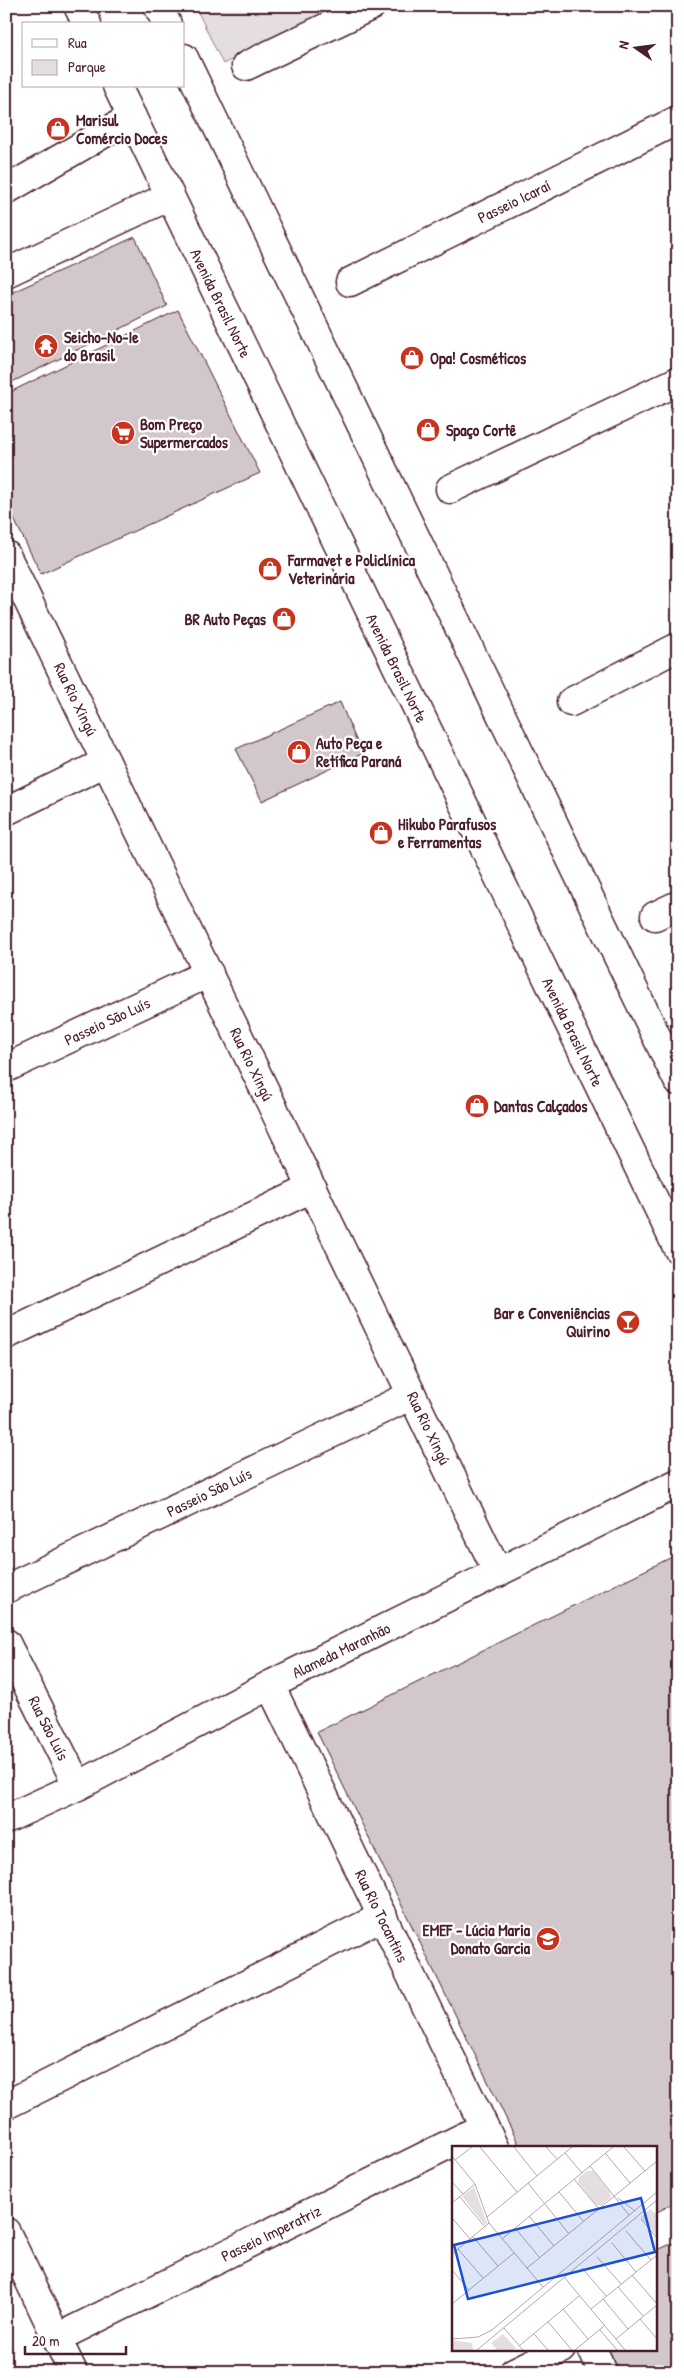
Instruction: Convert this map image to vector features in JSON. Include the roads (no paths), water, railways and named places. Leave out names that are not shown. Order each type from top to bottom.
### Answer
[{"type":"street","points":[[78,6],[86,22]]},
{"type":"street","points":[[158,6],[166,22]]},
{"type":"street","points":[[246,66],[372,6]]},
{"type":"street","points":[[185,60],[678,1081]]},
{"type":"street","name":"Avenida Brasil Norte","points":[[118,88],[678,1249]]},
{"type":"street","points":[[6,190],[132,117]]},
{"type":"street","name":"Passeio Icaraí","points":[[350,282],[678,120]]},
{"type":"street","points":[[6,273],[170,196]]},
{"type":"street","points":[[450,489],[678,380]]},
{"type":"street","name":"Rua Rio Xingú","points":[[6,555],[498,1573]]},
{"type":"street","points":[[571,702],[678,647]]},
{"type":"street","points":[[6,811],[106,762]]},
{"type":"street","name":"Passeio São Luís","points":[[6,1068],[209,974]]},
{"type":"street","points":[[6,1335],[312,1188]]},
{"type":"street","name":"Passeio São Luís","points":[[6,1589],[412,1395]]},
{"type":"street","name":"Alameda Maranhão","points":[[6,1819],[78,1786],[270,1685],[678,1483]]},
{"type":"street","name":"Rua São Luís","points":[[6,1643],[78,1786]]},
{"type":"street","name":"Rua Rio Tocantins","points":[[270,1685],[489,2137]]},
{"type":"street","points":[[6,2105],[383,1916]]},
{"type":"street","name":"Passeio Imperatriz","points":[[470,2146],[489,2137]]},
{"type":"street","name":"Passeio Imperatriz","points":[[57,2338],[452,2154]]},
{"type":"street","points":[[6,2232],[73,2372]]},
{"type":"street","points":[[514,2372],[559,2350]]},
{"type":"street","points":[[592,2350],[602,2372]]},
{"type":"place","name":"Marisul Comércio Doces","points":[[58,129]]},
{"type":"place","name":"Seicho-No-Ie do Brasil","points":[[46,346]]},
{"type":"place","name":"Opa! Cosméticos","points":[[412,358]]},
{"type":"place","name":"Spaço Cortê","points":[[428,430]]},
{"type":"place","name":"Bom Preço Supermercados","points":[[123,433]]},
{"type":"place","name":"Farmavet e Policlínica Veterinária","points":[[270,569]]},
{"type":"place","name":"BR Auto Peças","points":[[284,619]]},
{"type":"place","name":"Auto Peça e Retífica Paraná","points":[[299,752]]},
{"type":"place","name":"Hikubo Parafusos e Ferramentas","points":[[381,833]]},
{"type":"place","name":"Dantas Calçados","points":[[477,1106]]},
{"type":"place","name":"Bar e Conveniências Quirino","points":[[628,1322]]},
{"type":"place","name":"EMEF - Lúcia Maria Donato Garcia","points":[[548,1939]]}]
